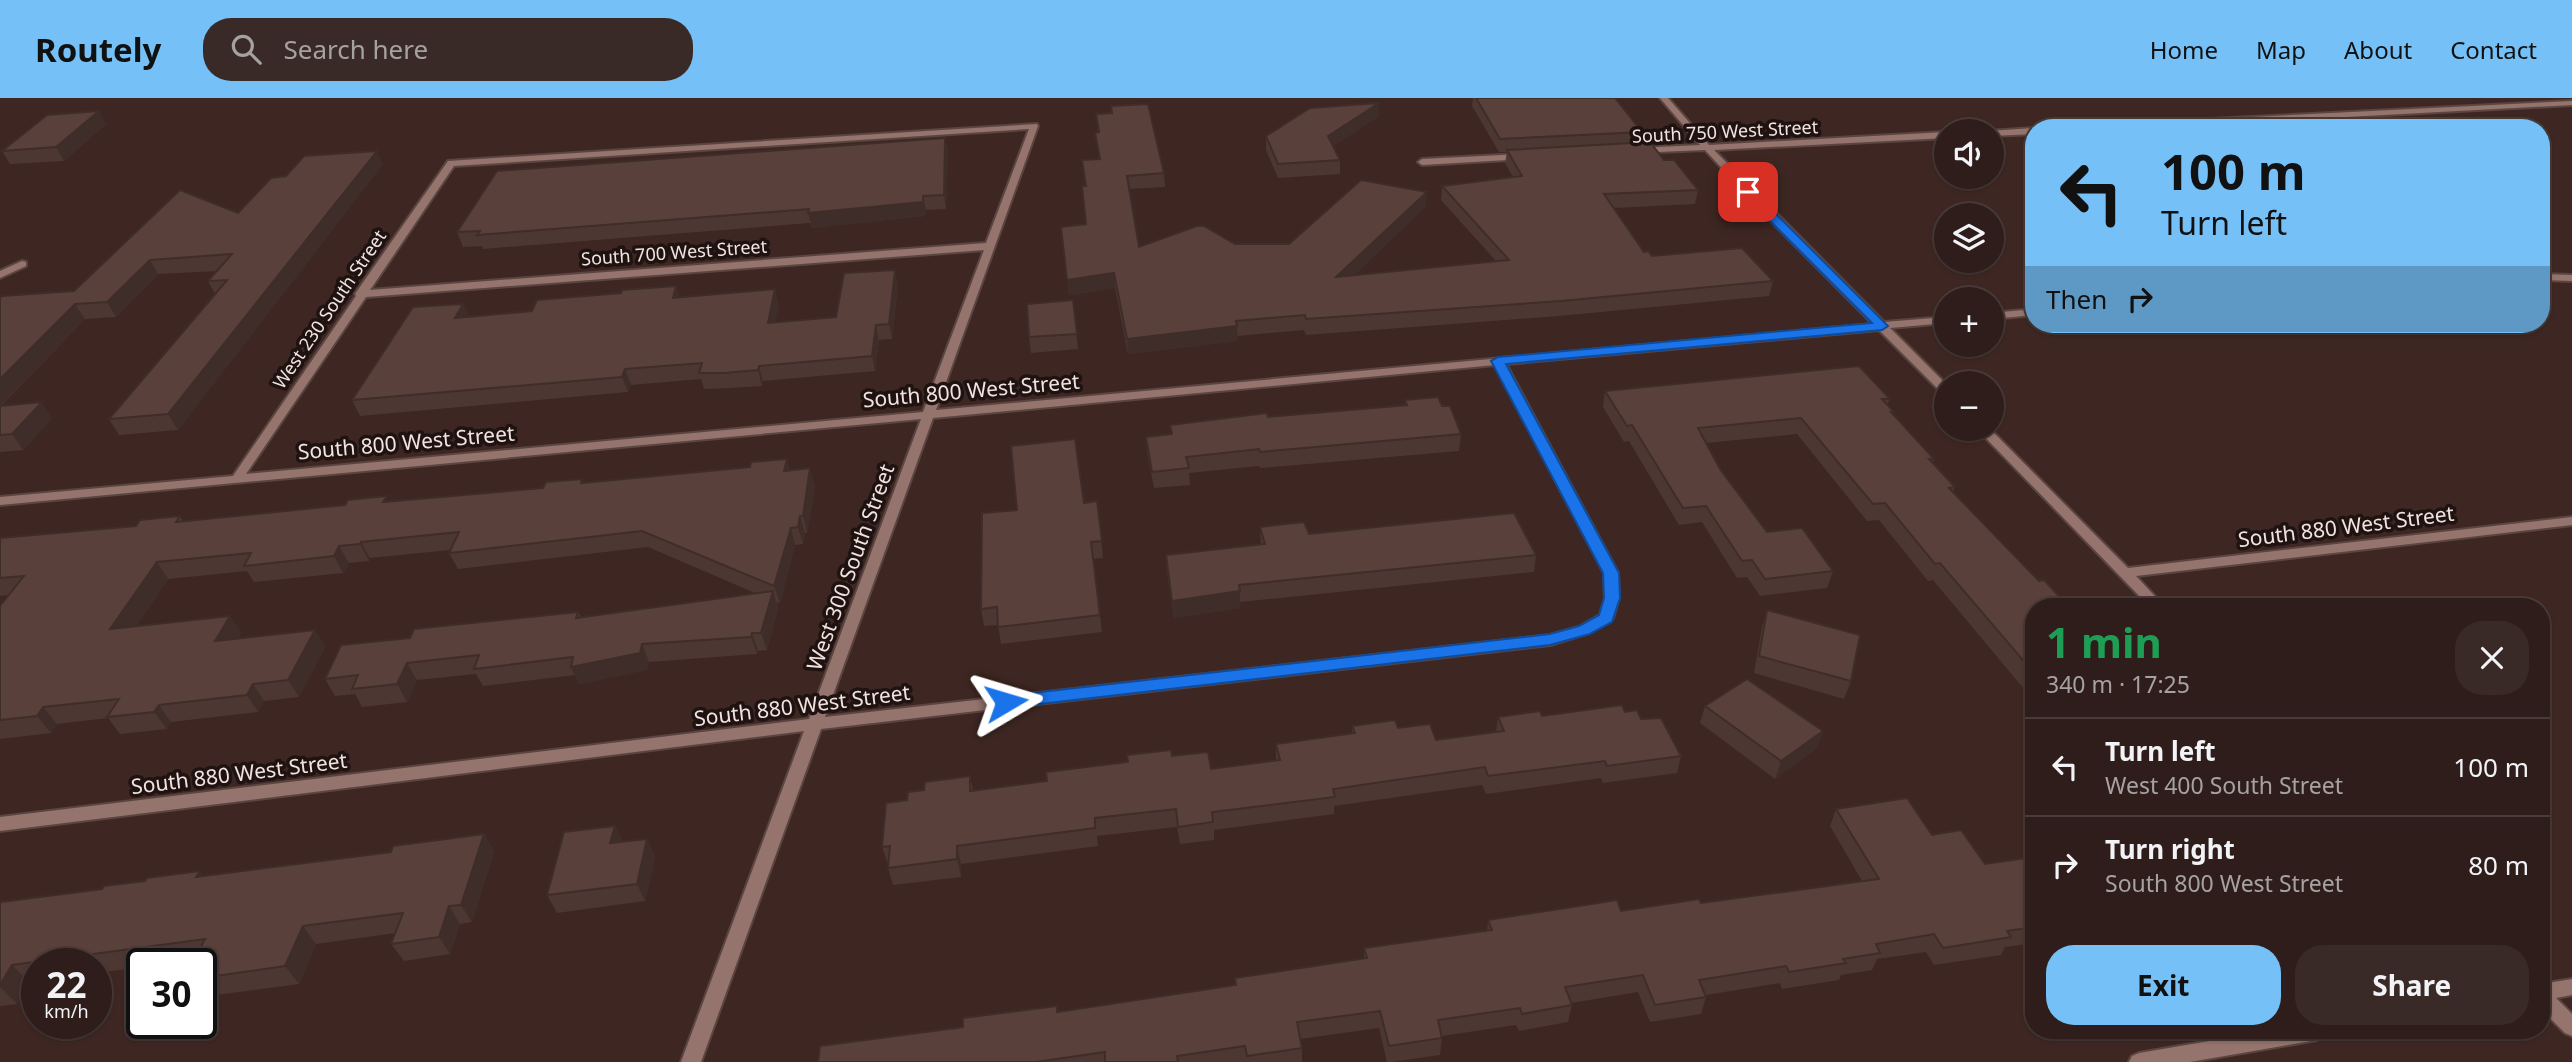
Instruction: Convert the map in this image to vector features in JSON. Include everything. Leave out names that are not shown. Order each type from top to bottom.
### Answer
[{"type":"street","points":[[1664,98],[1778,224],[1934,379]]},
{"type":"street","points":[[2264,119],[2572,103]]},
{"type":"street","name":"West 230 South Street","points":[[238,477],[451,163],[1034,126]]},
{"type":"street","name":"West 300 South Street","points":[[691,1062],[1034,126]]},
{"type":"street","points":[[2004,132],[2025,131]]},
{"type":"street","name":"South 750 West Street","points":[[1628,151],[1934,136]]},
{"type":"street","points":[[1422,162],[1532,156]]},
{"type":"street","name":"South 700 West Street","points":[[360,294],[991,246]]},
{"type":"street","points":[[0,275],[22,264]]},
{"type":"street","points":[[2550,277],[2572,278]]},
{"type":"street","points":[[2004,315],[2025,314]]},
{"type":"street","name":"South 800 West Street","points":[[0,501],[1934,321]]},
{"type":"street","name":"South 880 West Street","points":[[0,824],[816,724],[1550,640],[1584,631],[1606,618],[1612,598],[1611,573],[1498,361]]},
{"type":"street","points":[[1995,441],[2149,598]]},
{"type":"street","name":"South 880 West Street","points":[[2124,573],[2572,521]]},
{"type":"street","points":[[2550,992],[2572,987]]},
{"type":"street","points":[[2550,1004],[2572,1027]]},
{"type":"street","points":[[2139,1062],[2271,1039]]},
{"type":"building","points":[[1476,98],[1615,98],[1642,132],[1500,139]]},
{"type":"building","points":[[1379,103],[1328,136],[1340,160],[1278,164],[1266,136],[1310,108]]},
{"type":"building","points":[[1148,104],[1164,173],[1127,176],[1139,247],[1197,226],[1204,226],[1235,244],[1289,244],[1361,180],[1427,192],[1336,277],[1509,260],[1442,186],[1522,176],[1507,150],[1650,142],[1664,160],[1674,160],[1698,190],[1604,194],[1644,252],[1648,251],[1652,256],[1742,248],[1773,281],[1561,301],[1306,319],[1305,315],[1236,321],[1237,326],[1127,339],[1114,273],[1067,280],[1061,227],[1086,224],[1082,186],[1086,186],[1082,160],[1100,159],[1095,133],[1099,132],[1096,114],[1112,113],[1111,106]]},
{"type":"building","points":[[99,111],[56,147],[2,151],[47,115]]},
{"type":"building","points":[[945,138],[944,195],[923,196],[923,202],[808,213],[809,209],[477,235],[480,231],[457,232],[497,171]]},
{"type":"building","points":[[377,151],[168,414],[109,419],[227,280],[208,281],[232,254],[150,260],[107,302],[75,304],[0,379],[2,296],[74,291],[180,190],[238,213],[271,178],[286,176],[304,156]]},
{"type":"building","points":[[895,270],[889,324],[876,325],[872,356],[759,366],[758,370],[724,373],[699,373],[702,363],[625,369],[622,377],[352,400],[413,307],[463,304],[455,318],[532,311],[537,300],[621,293],[622,290],[676,286],[673,298],[775,289],[768,323],[836,317],[844,273]]},
{"type":"building","points":[[1073,300],[1077,334],[1029,337],[1027,304]]},
{"type":"building","points":[[1859,366],[1890,399],[1882,399],[1934,459],[1929,459],[1955,487],[1949,488],[2039,581],[2044,580],[2061,598],[2025,598],[2025,662],[1940,563],[1935,564],[1885,503],[1873,504],[1801,418],[1698,428],[1720,469],[1767,532],[1802,528],[1833,571],[1765,579],[1752,560],[1742,561],[1706,506],[1683,508],[1632,425],[1627,426],[1605,391]]},
{"type":"building","points":[[1438,397],[1442,406],[1450,406],[1461,434],[1186,457],[1189,468],[1152,472],[1146,437],[1172,434],[1170,425],[1267,413],[1268,417],[1407,405],[1405,400]]},
{"type":"building","points":[[42,402],[12,434],[0,435],[0,406]]},
{"type":"building","points":[[1075,439],[1084,503],[1097,501],[1102,541],[1091,542],[1100,615],[998,627],[997,607],[981,609],[982,513],[1017,510],[1011,446]]},
{"type":"building","points":[[787,459],[784,471],[810,468],[803,516],[800,516],[798,527],[791,528],[774,586],[642,531],[449,553],[459,532],[361,542],[339,546],[334,556],[244,566],[251,553],[157,562],[110,629],[230,616],[215,641],[315,630],[288,680],[253,684],[247,695],[159,705],[154,712],[107,717],[119,699],[43,707],[37,716],[0,720],[0,606],[24,576],[0,578],[0,538],[136,526],[140,520],[180,516],[176,522],[345,505],[348,500],[387,496],[383,502],[543,488],[546,482],[582,479],[581,483],[750,467],[751,462]]},
{"type":"building","points":[[1514,513],[1536,555],[1239,585],[1240,591],[1172,601],[1166,555],[1265,544],[1260,527],[1304,522],[1309,534]]},
{"type":"building","points":[[773,591],[761,633],[752,633],[751,637],[642,644],[640,653],[571,667],[573,657],[474,669],[479,655],[407,663],[397,684],[352,689],[358,675],[325,679],[341,645],[410,638],[414,629],[578,612],[576,618]]},
{"type":"building","points":[[1767,610],[1860,635],[1851,681],[1759,656]]},
{"type":"building","points":[[1747,679],[1823,731],[1781,761],[1705,706]]},
{"type":"building","points":[[1622,705],[1625,712],[1637,710],[1641,719],[1661,718],[1681,756],[1607,766],[1605,761],[1488,776],[1485,767],[1333,789],[1335,797],[1212,812],[1213,822],[1178,827],[1176,809],[1095,818],[1095,828],[957,846],[957,859],[888,868],[890,846],[882,847],[886,803],[907,800],[908,792],[924,790],[925,782],[970,776],[970,791],[1047,781],[1046,772],[1128,762],[1127,755],[1171,750],[1172,756],[1208,752],[1211,769],[1280,760],[1276,744],[1355,733],[1352,726],[1395,720],[1398,728],[1430,724],[1436,740],[1504,731],[1498,717],[1540,711],[1542,716]]},
{"type":"building","points":[[1907,798],[1932,835],[1961,830],[1985,864],[2025,858],[2025,928],[2007,931],[2011,937],[1943,948],[1934,934],[1876,944],[1880,953],[1843,959],[1846,963],[1789,972],[1786,966],[1699,980],[1706,997],[1655,1005],[1643,975],[1565,987],[1572,1005],[1522,1014],[1520,1008],[1438,1020],[1442,1038],[1389,1046],[1380,1011],[1297,1022],[1302,1048],[1247,1056],[1245,1046],[1177,1056],[1178,1062],[1105,1062],[1105,1052],[1036,1062],[818,1062],[820,1046],[963,1027],[963,1018],[1057,1006],[1057,1012],[1236,985],[1235,978],[1367,958],[1364,948],[1492,930],[1488,920],[1617,900],[1621,911],[1699,899],[1701,903],[1879,879],[1836,809]]},
{"type":"building","points":[[615,826],[610,843],[647,839],[637,884],[547,895],[564,832]]},
{"type":"building","points":[[484,834],[461,905],[449,906],[439,937],[391,944],[403,913],[303,926],[285,966],[217,976],[217,948],[200,948],[205,939],[112,952],[112,948],[21,948],[21,964],[12,965],[0,985],[1,902],[102,889],[104,886],[145,881],[147,878],[200,871],[196,877],[391,852],[393,846]]},
{"type":"route","points":[[1006,702],[1550,640],[1584,631],[1606,618],[1612,598],[1611,573],[1498,361],[1882,326],[1748,192]]}]
